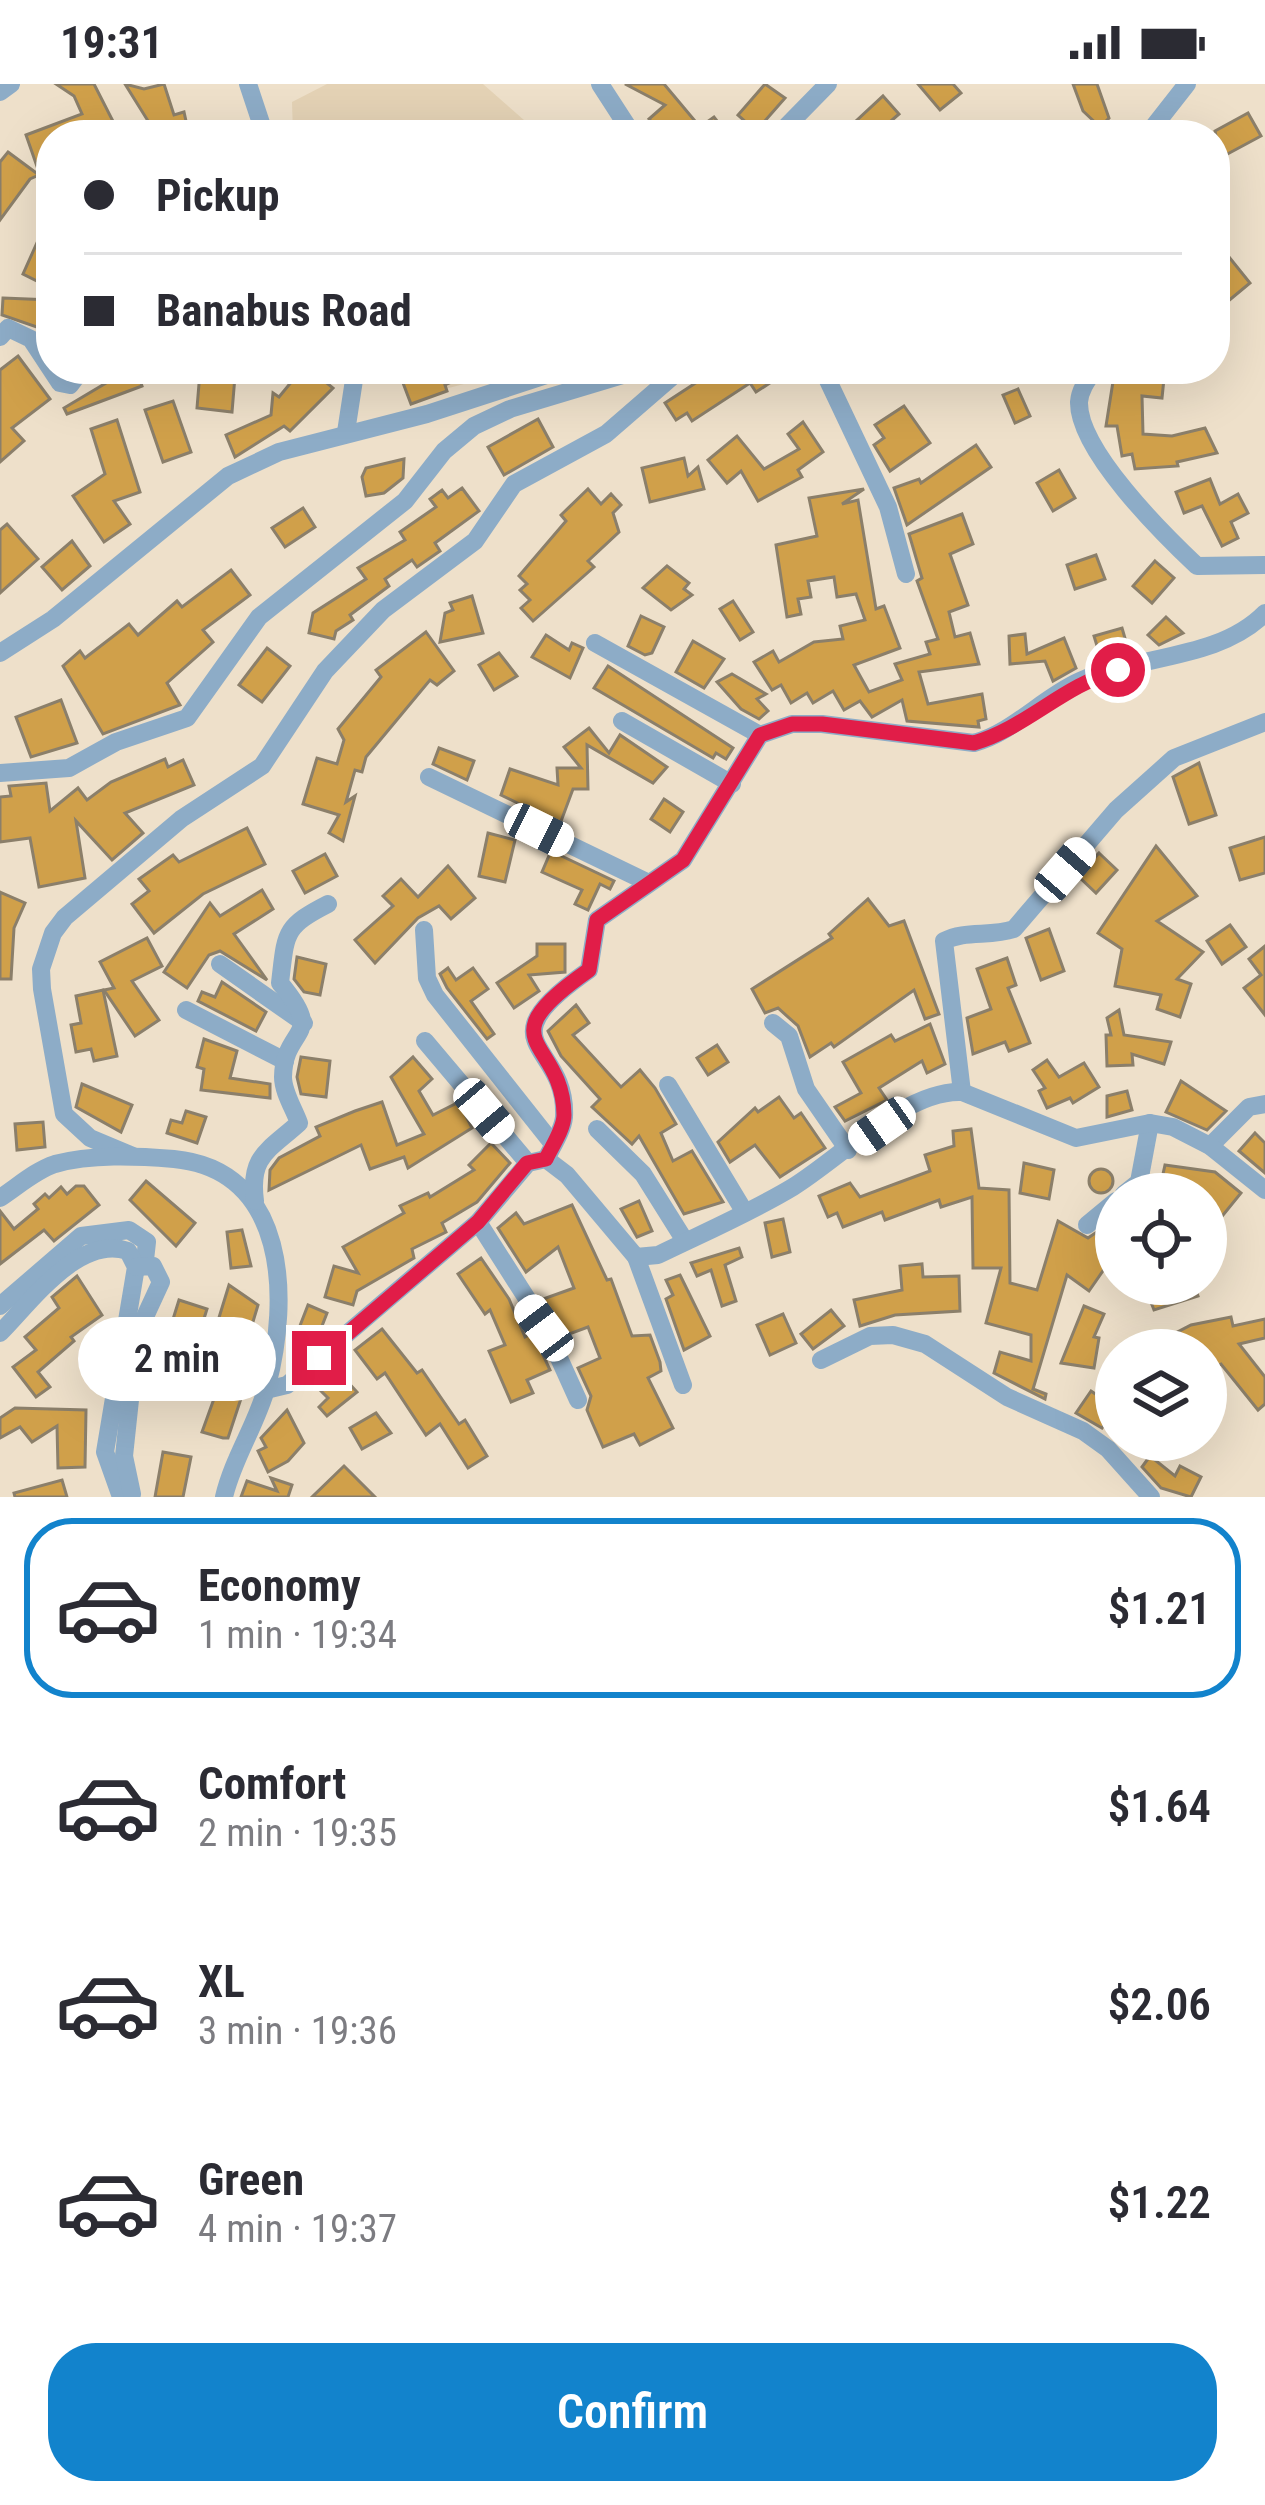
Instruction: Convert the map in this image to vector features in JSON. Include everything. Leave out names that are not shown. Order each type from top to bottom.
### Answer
[{"type":"street","points":[[0,92],[11,84]]},
{"type":"street","points":[[248,84],[260,120]]},
{"type":"street","points":[[600,84],[623,120]]},
{"type":"street","points":[[793,120],[828,84]]},
{"type":"street","points":[[1159,120],[1187,84]]},
{"type":"street","points":[[0,337],[8,328],[36,345]]},
{"type":"street","points":[[346,432],[353,384]]},
{"type":"street","points":[[0,652],[53,619],[227,476],[279,452],[427,414],[519,384]]},
{"type":"street","points":[[0,773],[69,768],[116,742],[187,718],[259,617],[405,501],[444,451],[474,426],[594,384]]},
{"type":"street","points":[[133,1156],[90,1138],[64,1114],[42,988],[41,969],[52,933],[181,819],[262,766],[325,671],[383,610],[476,541],[514,484],[606,434],[664,384]]},
{"type":"street","points":[[829,384],[888,507],[906,574]]},
{"type":"street","points":[[1088,384],[1079,404],[1085,431],[1156,526],[1197,566],[1261,564],[1265,582]]},
{"type":"street","points":[[266,1390],[287,1385],[478,1222],[542,1155],[565,1120],[561,1094],[535,1043],[534,1022],[551,996],[589,970],[597,920],[683,860],[760,735],[792,724],[822,724],[974,743],[993,738],[1079,681],[1234,636],[1265,613]]},
{"type":"street","points":[[595,644],[760,735]]},
{"type":"street","points":[[622,721],[732,784]]},
{"type":"street","points":[[962,1092],[944,940],[955,934],[992,937],[1014,929],[1116,811],[1174,758],[1265,722]]},
{"type":"street","points":[[429,777],[649,883]]},
{"type":"street","points":[[255,1202],[256,1162],[299,1123],[283,1083],[285,1061],[304,1023],[303,1010],[280,982],[286,933],[295,921],[328,904]]},
{"type":"street","points":[[424,930],[427,978],[435,994],[542,1155]]},
{"type":"street","points":[[220,964],[304,1023]]},
{"type":"street","points":[[186,1010],[285,1061]]},
{"type":"street","points":[[772,1023],[789,1036],[806,1089],[848,1150]]},
{"type":"street","points":[[425,1041],[567,1175],[636,1257],[683,1385]]},
{"type":"street","points":[[668,1085],[744,1211]]},
{"type":"street","points":[[636,1257],[658,1255],[791,1189],[916,1102],[945,1091],[962,1092],[1076,1138],[1150,1123],[1210,1146],[1265,1190]]},
{"type":"street","points":[[1210,1146],[1249,1107],[1265,1104]]},
{"type":"street","points":[[1140,1173],[1150,1123]]},
{"type":"street","points":[[597,1129],[643,1174],[685,1241]]},
{"type":"street","points":[[0,1198],[53,1165],[133,1156],[197,1162],[229,1179],[255,1202],[273,1238],[281,1282],[278,1334],[266,1390],[224,1497]]},
{"type":"street","points":[[1088,1225],[1095,1219]]},
{"type":"street","points":[[478,1222],[544,1328],[578,1400]]},
{"type":"street","points":[[0,1306],[81,1236],[129,1230],[146,1242],[145,1260],[136,1268]]},
{"type":"street","points":[[0,1333],[71,1262],[115,1246],[128,1251],[136,1268],[105,1452],[121,1497]]},
{"type":"street","points":[[133,1497],[124,1456],[137,1334],[161,1282],[153,1267],[136,1268]]},
{"type":"street","points":[[820,1360],[870,1336],[892,1335],[925,1344],[1007,1397],[1083,1432],[1108,1449],[1151,1497]]},
{"type":"shaded area","points":[[327,84],[483,84],[524,120],[293,120],[292,102]]},
{"type":"shaded area","points":[[402,384],[464,384],[418,396]]},
{"type":"building","points":[[56,84],[94,84],[112,120],[66,120],[82,114],[74,96]]},
{"type":"building","points":[[125,84],[144,89],[164,84],[174,115],[184,112],[186,120],[147,120]]},
{"type":"building","points":[[625,84],[664,84],[694,120],[650,120],[665,105]]},
{"type":"building","points":[[765,84],[785,98],[766,120],[744,120],[738,115]]},
{"type":"building","points":[[918,84],[953,84],[961,93],[940,110]]},
{"type":"building","points":[[1073,84],[1097,84],[1109,118],[1093,120],[1083,111]]},
{"type":"building","points":[[883,96],[899,114],[892,120],[857,120]]},
{"type":"building","points":[[1248,113],[1261,136],[1230,153],[1230,123]]},
{"type":"building","points":[[36,131],[36,164],[26,135]]},
{"type":"building","points":[[8,152],[36,176],[0,220],[0,162]]},
{"type":"building","points":[[36,245],[36,280],[23,274]]},
{"type":"building","points":[[1230,258],[1250,283],[1230,300]]},
{"type":"building","points":[[3,298],[36,299],[36,327],[2,315]]},
{"type":"building","points":[[18,356],[50,399],[12,428],[24,441],[0,462],[0,370]]},
{"type":"building","points":[[104,384],[142,386],[67,414],[64,408]]},
{"type":"building","points":[[199,384],[234,384],[232,412],[197,408]]},
{"type":"building","points":[[290,384],[333,388],[290,431],[284,426],[235,457],[226,435],[271,415],[273,393],[279,397]]},
{"type":"building","points":[[403,384],[447,384],[447,391],[411,404]]},
{"type":"building","points":[[694,384],[748,384],[692,421],[687,413],[676,420],[665,403]]},
{"type":"building","points":[[1113,384],[1163,384],[1162,398],[1142,396],[1143,434],[1172,436],[1205,428],[1217,453],[1177,462],[1178,466],[1135,469],[1132,454],[1122,456],[1117,426],[1106,426]]},
{"type":"building","points":[[1018,389],[1030,416],[1015,423],[1003,395]]},
{"type":"building","points":[[173,401],[191,452],[163,462],[145,410]]},
{"type":"building","points":[[904,406],[930,443],[890,471],[874,445],[884,438],[875,425]]},
{"type":"building","points":[[538,419],[553,447],[504,475],[488,447]]},
{"type":"building","points":[[117,420],[140,492],[114,501],[130,524],[104,542],[73,496],[105,474],[91,429]]},
{"type":"building","points":[[803,422],[823,452],[798,470],[802,477],[758,501],[741,471],[727,483],[708,460],[737,436],[764,469],[799,449],[788,434]]},
{"type":"building","points":[[976,445],[991,467],[907,525],[894,488],[919,479],[921,483]]},
{"type":"building","points":[[684,458],[688,476],[698,467],[704,489],[650,502],[642,468]]},
{"type":"building","points":[[404,459],[403,478],[384,493],[366,496],[362,477],[366,468]]},
{"type":"building","points":[[1059,470],[1075,498],[1053,511],[1037,483]]},
{"type":"building","points":[[1210,479],[1220,504],[1238,494],[1248,513],[1231,522],[1238,538],[1222,546],[1202,506],[1184,513],[1176,492]]},
{"type":"building","points":[[462,488],[479,511],[435,543],[440,551],[417,567],[412,560],[385,579],[389,586],[350,615],[353,620],[336,631],[334,639],[309,633],[313,613],[366,579],[358,568],[405,540],[400,532],[436,507],[430,499],[442,490],[448,498]]},
{"type":"building","points":[[588,489],[601,504],[611,494],[621,505],[613,513],[619,532],[588,561],[594,567],[533,621],[521,608],[530,600],[520,590],[527,584],[519,576],[566,521],[561,515]]},
{"type":"building","points":[[864,489],[842,504],[858,500],[876,609],[884,606],[900,648],[854,665],[869,692],[902,680],[895,664],[930,654],[926,642],[938,639],[917,581],[922,578],[909,534],[962,514],[973,544],[950,554],[968,605],[949,612],[955,637],[970,633],[979,664],[919,672],[928,704],[982,694],[986,719],[978,721],[979,727],[907,721],[902,700],[872,717],[860,701],[844,710],[833,691],[813,703],[807,693],[791,703],[781,685],[772,690],[754,662],[773,651],[779,662],[814,642],[843,639],[840,626],[865,620],[856,594],[837,597],[834,577],[808,581],[811,597],[798,599],[801,614],[787,617],[776,545],[817,536],[809,498]]},
{"type":"building","points":[[303,508],[315,527],[285,547],[272,528]]},
{"type":"building","points":[[7,524],[38,559],[0,593],[0,530]]},
{"type":"building","points":[[72,541],[90,566],[62,590],[42,567]]},
{"type":"building","points":[[1096,555],[1105,579],[1075,589],[1067,565]]},
{"type":"building","points":[[1155,561],[1174,578],[1152,603],[1133,586]]},
{"type":"building","points":[[667,566],[689,583],[684,589],[692,595],[671,610],[643,588]]},
{"type":"building","points":[[231,570],[250,595],[203,630],[213,642],[167,683],[180,705],[103,734],[63,666],[80,651],[85,658],[129,624],[138,635],[177,601],[182,607]]},
{"type":"building","points":[[472,596],[483,633],[440,642],[445,613],[453,610],[450,603]]},
{"type":"building","points":[[733,601],[753,632],[740,640],[720,609]]},
{"type":"building","points":[[641,616],[664,627],[652,653],[645,655],[628,646]]},
{"type":"building","points":[[1166,617],[1183,633],[1159,645],[1148,635]]},
{"type":"building","points":[[1122,628],[1129,652],[1101,659],[1094,636]]},
{"type":"building","points":[[426,632],[454,671],[437,685],[430,680],[366,757],[362,772],[355,770],[346,802],[355,796],[343,841],[329,833],[339,815],[303,804],[317,758],[337,764],[344,740],[338,729],[381,677],[376,670]]},
{"type":"building","points":[[1025,634],[1027,654],[1064,638],[1076,668],[1053,681],[1045,661],[1010,664],[1009,636]]},
{"type":"building","points":[[546,635],[569,650],[572,643],[583,648],[570,678],[532,657]]},
{"type":"building","points":[[693,641],[724,659],[704,688],[676,672]]},
{"type":"building","points":[[267,648],[290,666],[262,702],[239,685]]},
{"type":"building","points":[[499,653],[517,676],[494,690],[479,665]]},
{"type":"building","points":[[608,666],[733,748],[726,759],[716,753],[713,758],[594,688]]},
{"type":"building","points":[[732,674],[766,694],[757,699],[768,711],[759,719],[741,709],[717,682]]},
{"type":"building","points":[[61,700],[77,743],[31,757],[16,717]]},
{"type":"building","points":[[589,728],[609,753],[620,735],[667,767],[653,783],[587,745],[588,789],[573,789],[560,824],[501,795],[510,769],[558,785],[557,768],[581,768],[564,747]]},
{"type":"building","points":[[439,748],[474,761],[467,780],[433,764]]},
{"type":"building","points":[[165,759],[168,767],[183,760],[194,785],[125,813],[143,833],[112,860],[76,821],[85,878],[39,887],[30,838],[0,842],[0,797],[11,796],[9,786],[46,783],[50,811],[78,788],[87,800],[111,782]]},
{"type":"building","points":[[1199,763],[1216,815],[1189,824],[1173,777]]},
{"type":"building","points":[[664,799],[683,812],[670,832],[651,819]]},
{"type":"building","points":[[247,828],[265,864],[203,894],[154,933],[132,904],[149,891],[139,879],[173,855],[179,862]]},
{"type":"building","points":[[488,833],[515,840],[505,882],[479,876]]},
{"type":"building","points":[[1265,837],[1265,873],[1240,880],[1230,848]]},
{"type":"building","points":[[1156,846],[1197,896],[1157,921],[1203,952],[1177,979],[1191,984],[1180,1017],[1157,1009],[1161,995],[1115,986],[1122,949],[1098,933]]},
{"type":"building","points":[[551,851],[614,881],[610,889],[600,884],[588,910],[575,904],[582,890],[542,872]]},
{"type":"building","points":[[1099,853],[1117,870],[1096,893],[1078,876]]},
{"type":"building","points":[[325,854],[337,876],[305,893],[293,871]]},
{"type":"building","points":[[448,866],[475,898],[451,919],[439,906],[418,918],[375,963],[355,940],[393,906],[383,896],[401,879],[418,897]]},
{"type":"building","points":[[262,890],[273,909],[234,934],[267,980],[220,951],[209,955],[187,988],[164,972],[210,903],[220,916]]},
{"type":"building","points":[[0,892],[25,903],[14,928],[11,979],[0,979]]},
{"type":"building","points":[[868,899],[889,926],[904,921],[939,1014],[925,1019],[914,990],[834,1047],[831,1043],[810,1057],[798,1026],[778,1008],[765,1013],[752,989],[832,938],[829,934]]},
{"type":"building","points":[[1230,925],[1246,947],[1222,964],[1207,941]]},
{"type":"building","points":[[1049,929],[1064,971],[1041,980],[1026,938]]},
{"type":"building","points":[[147,938],[162,966],[132,981],[159,1020],[135,1036],[104,990],[114,988],[100,962]]},
{"type":"building","points":[[537,944],[565,944],[565,972],[529,975],[539,991],[514,1008],[497,983],[537,956]]},
{"type":"building","points":[[1265,946],[1265,1015],[1244,988],[1261,975],[1249,959]]},
{"type":"building","points":[[297,957],[326,964],[320,995],[304,992],[294,979]]},
{"type":"building","points":[[1007,958],[1016,985],[1008,988],[1030,1043],[1009,1051],[1005,1042],[973,1054],[967,1018],[991,1009],[977,969]]},
{"type":"building","points":[[448,968],[456,980],[473,968],[488,989],[471,1001],[494,1034],[487,1039],[447,988],[440,974]]},
{"type":"building","points":[[222,982],[266,1012],[256,1031],[198,1001],[202,992],[215,997]]},
{"type":"building","points":[[103,990],[117,1056],[94,1061],[91,1049],[76,1052],[71,1025],[81,1023],[76,996]]},
{"type":"building","points":[[576,1005],[589,1023],[573,1035],[621,1087],[640,1070],[676,1124],[661,1133],[673,1161],[692,1151],[723,1202],[684,1214],[639,1136],[632,1144],[592,1107],[600,1099],[561,1056],[548,1031]]},
{"type":"building","points":[[1119,1010],[1124,1035],[1171,1042],[1164,1064],[1132,1054],[1133,1065],[1107,1066],[1106,1035],[1111,1035],[1107,1018]]},
{"type":"building","points":[[930,1024],[945,1064],[927,1073],[922,1061],[879,1088],[887,1100],[845,1121],[835,1107],[861,1093],[843,1062],[891,1035],[895,1041]]},
{"type":"building","points":[[204,1039],[237,1051],[230,1078],[270,1084],[270,1098],[201,1090],[204,1069],[197,1067]]},
{"type":"building","points":[[717,1045],[728,1062],[708,1075],[697,1058]]},
{"type":"building","points":[[301,1057],[330,1061],[326,1097],[301,1094],[297,1077]]},
{"type":"building","points":[[413,1057],[432,1079],[419,1091],[433,1115],[459,1102],[472,1128],[408,1168],[404,1157],[370,1169],[361,1145],[269,1190],[270,1170],[279,1158],[320,1136],[316,1127],[355,1111],[382,1102],[397,1145],[424,1134],[391,1077]]},
{"type":"building","points":[[1047,1060],[1059,1077],[1084,1063],[1099,1087],[1073,1103],[1070,1098],[1047,1108],[1039,1091],[1045,1088],[1033,1070]]},
{"type":"building","points":[[1181,1081],[1226,1111],[1207,1130],[1166,1112]]},
{"type":"building","points":[[82,1084],[132,1105],[121,1132],[76,1107]]},
{"type":"building","points":[[1127,1091],[1132,1110],[1107,1117],[1107,1096]]},
{"type":"building","points":[[779,1097],[794,1118],[801,1113],[825,1148],[780,1177],[755,1145],[730,1162],[718,1142],[755,1108],[758,1112]]},
{"type":"building","points":[[186,1111],[206,1117],[197,1143],[167,1133],[171,1120],[182,1123]]},
{"type":"building","points":[[43,1122],[45,1147],[17,1150],[15,1124]]},
{"type":"building","points":[[971,1129],[979,1188],[1009,1190],[1010,1283],[1037,1290],[1058,1221],[1088,1238],[1095,1233],[1095,1282],[1089,1291],[1067,1275],[1033,1389],[1046,1394],[1045,1399],[994,1373],[1000,1352],[1031,1361],[1031,1335],[986,1323],[1001,1268],[973,1268],[972,1197],[941,1207],[939,1200],[885,1220],[882,1212],[843,1227],[837,1213],[828,1217],[819,1196],[850,1183],[860,1197],[930,1171],[925,1155],[954,1146],[953,1131]]},
{"type":"building","points":[[1255,1133],[1265,1143],[1265,1173],[1239,1151]]},
{"type":"building","points":[[491,1143],[510,1163],[477,1202],[442,1223],[446,1232],[412,1249],[414,1258],[357,1291],[353,1305],[325,1297],[334,1266],[358,1273],[343,1247],[404,1213],[400,1206],[428,1193],[430,1197],[474,1170],[469,1165]]},
{"type":"building","points":[[1024,1163],[1054,1170],[1049,1199],[1020,1193]]},
{"type":"building","points":[[1165,1165],[1216,1173],[1163,1173]]},
{"type":"building","points":[[1092,1172],[1110,1172],[1095,1173],[1092,1190]]},
{"type":"building","points":[[146,1181],[195,1223],[176,1246],[130,1200]]},
{"type":"building","points":[[1227,1182],[1241,1193],[1227,1210]]},
{"type":"building","points":[[84,1186],[99,1205],[54,1241],[44,1230],[0,1264],[0,1211],[14,1229],[38,1209],[34,1204],[45,1194],[49,1198],[61,1187],[67,1194]]},
{"type":"building","points":[[639,1201],[652,1231],[637,1237],[621,1209]]},
{"type":"building","points":[[572,1205],[607,1280],[611,1279],[632,1336],[650,1335],[660,1362],[661,1371],[648,1378],[673,1428],[640,1445],[634,1434],[603,1447],[587,1410],[591,1396],[578,1368],[600,1358],[588,1327],[564,1336],[543,1299],[574,1288],[558,1247],[526,1272],[498,1228],[516,1213],[524,1224]]},
{"type":"building","points":[[783,1219],[790,1252],[772,1257],[765,1223]]},
{"type":"building","points":[[242,1230],[251,1266],[231,1268],[227,1232]]},
{"type":"building","points":[[739,1248],[742,1257],[725,1265],[736,1301],[722,1306],[711,1270],[697,1276],[691,1263]]},
{"type":"building","points":[[481,1258],[509,1299],[525,1337],[533,1333],[550,1370],[527,1380],[533,1393],[511,1402],[489,1351],[505,1345],[490,1310],[485,1314],[458,1274]]},
{"type":"building","points":[[922,1264],[923,1277],[959,1276],[960,1311],[895,1315],[860,1326],[854,1300],[902,1290],[900,1266]]},
{"type":"building","points":[[680,1275],[710,1336],[684,1350],[666,1299],[673,1295],[666,1280]]},
{"type":"building","points":[[77,1276],[102,1315],[71,1337],[74,1341],[38,1372],[50,1387],[36,1397],[13,1367],[36,1350],[25,1337],[59,1308],[52,1297]]},
{"type":"building","points":[[229,1285],[258,1305],[249,1335],[217,1324]]},
{"type":"building","points":[[179,1300],[207,1309],[188,1370],[160,1361]]},
{"type":"building","points":[[308,1305],[327,1313],[315,1344],[303,1353],[291,1349]]},
{"type":"building","points":[[1084,1306],[1104,1314],[1095,1329],[1094,1368],[1061,1363]]},
{"type":"building","points":[[831,1310],[844,1326],[813,1349],[801,1334]]},
{"type":"building","points":[[783,1314],[796,1343],[770,1355],[757,1325]]},
{"type":"building","points":[[1231,1317],[1233,1326],[1265,1319],[1265,1338],[1239,1344],[1265,1377],[1265,1404],[1258,1410],[1227,1371],[1227,1329],[1183,1329]]},
{"type":"building","points":[[382,1329],[417,1373],[422,1370],[459,1424],[465,1420],[487,1456],[468,1468],[440,1424],[426,1435],[385,1373],[377,1379],[355,1350]]},
{"type":"building","points":[[233,1346],[256,1353],[228,1438],[223,1438],[202,1432]]},
{"type":"building","points":[[333,1366],[357,1392],[327,1416],[319,1407],[328,1398],[314,1384]]},
{"type":"building","points":[[1091,1391],[1095,1394],[1095,1424],[1076,1413]]},
{"type":"building","points":[[15,1408],[86,1410],[85,1467],[58,1468],[57,1426],[32,1442],[20,1427],[0,1438],[0,1418]]},
{"type":"building","points":[[287,1410],[304,1443],[288,1461],[268,1472],[258,1451],[266,1447],[261,1438]]},
{"type":"building","points":[[376,1413],[391,1433],[362,1449],[350,1428]]},
{"type":"building","points":[[163,1452],[191,1457],[183,1497],[155,1497]]},
{"type":"building","points":[[1146,1461],[1156,1461],[1175,1476],[1180,1466],[1201,1477],[1191,1497],[1161,1488],[1142,1467]]},
{"type":"building","points":[[344,1466],[375,1497],[312,1497]]},
{"type":"building","points":[[271,1478],[292,1485],[288,1497],[241,1497],[247,1481],[277,1491]]},
{"type":"building","points":[[62,1480],[67,1497],[15,1497],[14,1493]]},
{"type":"route","points":[[319,1358],[478,1222],[527,1163],[546,1159],[565,1120],[561,1094],[535,1043],[534,1022],[551,996],[589,970],[597,920],[683,860],[760,735],[792,724],[822,724],[974,743],[993,738],[1079,681],[1118,670]]}]
